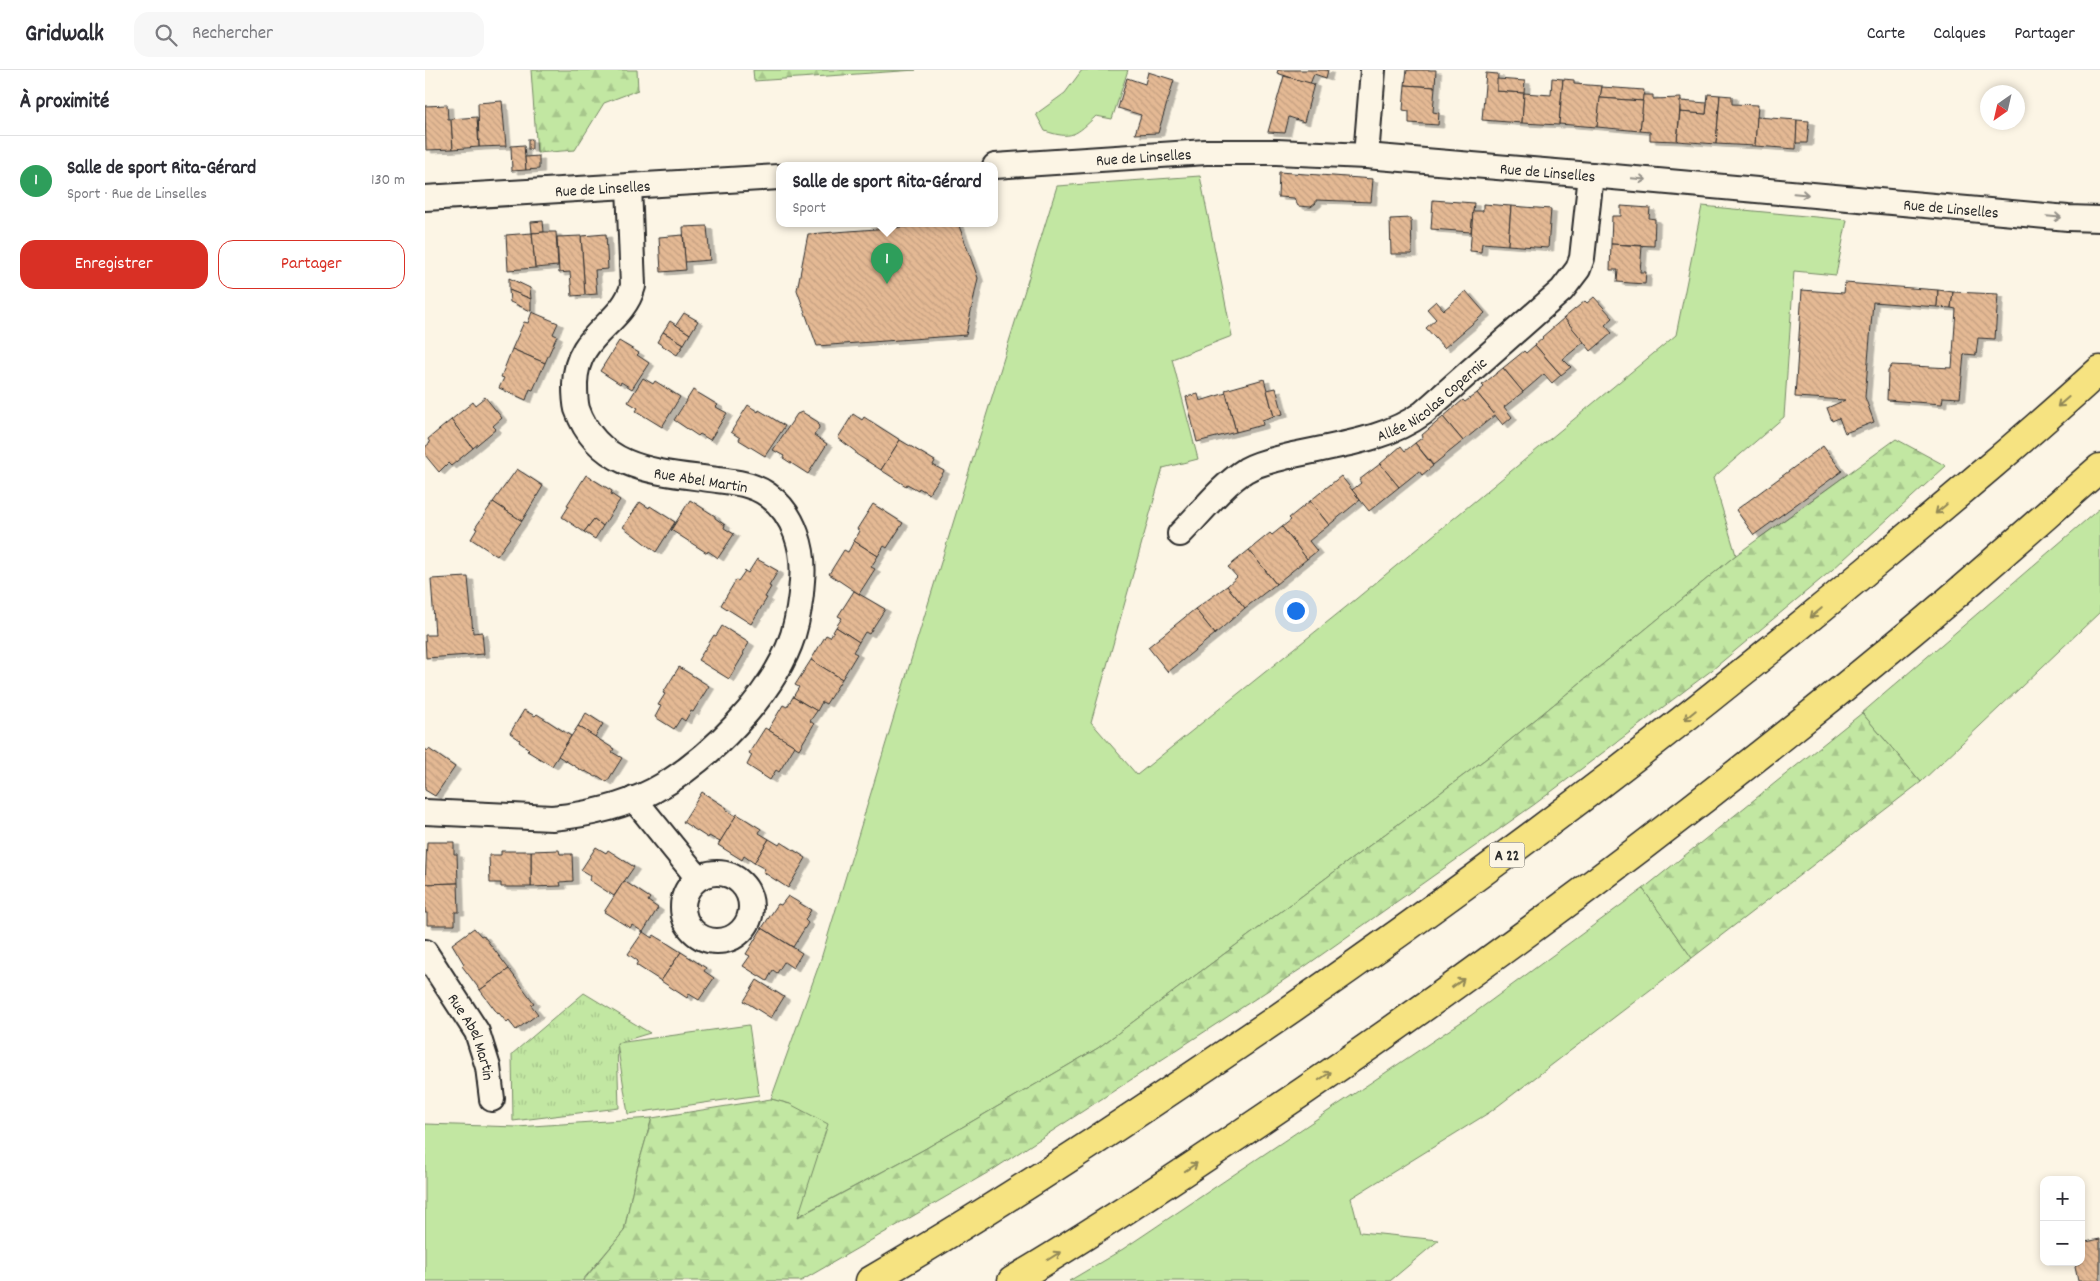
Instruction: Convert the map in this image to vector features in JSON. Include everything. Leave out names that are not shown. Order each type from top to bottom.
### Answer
[{"type":"highway","name":"A 22","points":[[870,1281],[1077,1153],[1181,1084],[1363,959],[1487,869],[1654,744],[1806,621],[1983,473],[2100,370]]},
{"type":"highway","points":[[1012,1281],[1088,1234],[1264,1118],[1407,1020],[1554,913],[1743,768],[1910,633],[2100,468]]},
{"type":"street","points":[[1366,156],[1373,70]]},
{"type":"street","name":"Rue de Linselles","points":[[998,166],[1206,152],[1276,152],[1366,156],[2068,218],[2100,219]]},
{"type":"street","name":"Allée Nicolas Copernic","points":[[1181,534],[1232,481],[1247,470],[1275,460],[1383,434],[1411,422],[1423,413],[1562,290],[1570,280],[1582,258],[1591,175]]},
{"type":"street","name":"Rue de Linselles","points":[[425,198],[776,177]]},
{"type":"street","name":"Rue Abel Martin","points":[[425,812],[552,818],[593,811],[633,799],[669,781],[703,757],[731,731],[775,673],[793,636],[803,571],[797,537],[790,521],[780,506],[769,495],[755,487],[652,471],[630,464],[609,453],[595,441],[580,416],[575,390],[575,375],[579,360],[585,347],[623,307],[630,297],[633,286],[629,186]]},
{"type":"street","points":[[633,799],[698,878]]},
{"type":"street","name":"Rue Abel Martin","points":[[425,952],[477,1032],[489,1066],[492,1099]]},
{"type":"green space","points":[[531,70],[637,70],[638,90],[604,103],[575,150],[537,153]]},
{"type":"green space","points":[[753,70],[916,70],[754,81]]},
{"type":"green space","points":[[1082,70],[1128,70],[1112,119],[1096,116],[1083,128],[1068,135],[1045,131],[1036,114],[1065,93]]},
{"type":"green space","points":[[1200,176],[1232,336],[1172,359],[1198,459],[1163,468],[1091,722],[1137,775],[1356,599],[1676,335],[1702,206],[1847,220],[1836,275],[1794,271],[1784,417],[1713,478],[1736,555],[1503,746],[1098,1048],[923,1150],[797,1217],[790,1104],[771,1099],[820,962],[1057,186]]},
{"type":"green space","points":[[1896,439],[1946,466],[1832,570],[1712,670],[1535,804],[1307,965],[994,1169],[801,1281],[583,1281],[624,1231],[636,1173],[652,1118],[771,1099],[790,1104],[828,1124],[798,1217],[923,1150],[1098,1048],[1503,746],[1736,555]]},
{"type":"green space","points":[[2100,508],[2100,612],[1921,782],[1862,713]]},
{"type":"green space","points":[[1862,713],[1921,782],[1692,958],[1643,889]]},
{"type":"green space","points":[[1643,889],[1692,958],[1490,1112],[1351,1198],[1360,1232],[1439,1240],[1390,1281],[1069,1281],[1123,1249],[1470,1016]]},
{"type":"green space","points":[[584,993],[650,1033],[617,1043],[619,1108],[513,1121],[512,1054]]},
{"type":"green space","points":[[749,1025],[759,1095],[628,1114],[617,1043]]},
{"type":"green space","points":[[652,1118],[636,1173],[624,1231],[582,1281],[425,1281],[425,1124],[517,1127]]},
{"type":"building","points":[[1278,70],[1328,70],[1326,78],[1314,74],[1310,84],[1277,73]]},
{"type":"building","points":[[1407,70],[1436,70],[1435,87],[1405,85]]},
{"type":"building","points":[[1148,72],[1174,80],[1158,133],[1135,134],[1141,115],[1118,108],[1127,78],[1145,84]]},
{"type":"building","points":[[1486,73],[1498,74],[1497,91],[1524,93],[1522,123],[1482,120]]},
{"type":"building","points":[[1284,76],[1314,84],[1304,122],[1289,117],[1285,133],[1268,132]]},
{"type":"building","points":[[1552,78],[1563,79],[1559,125],[1522,123],[1524,93],[1551,95]]},
{"type":"building","points":[[1497,79],[1525,81],[1524,93],[1497,91]]},
{"type":"building","points":[[1563,79],[1574,80],[1574,84],[1602,86],[1597,127],[1559,124]]},
{"type":"building","points":[[1405,85],[1435,87],[1433,112],[1439,113],[1438,125],[1409,123],[1409,111],[1403,110]]},
{"type":"building","points":[[1602,87],[1644,90],[1643,101],[1600,98]]},
{"type":"building","points":[[1708,94],[1720,95],[1716,144],[1677,141],[1680,112],[1706,114]]},
{"type":"building","points":[[1643,95],[1653,95],[1653,99],[1681,98],[1677,141],[1650,140],[1650,132],[1640,131]]},
{"type":"building","points":[[1720,95],[1732,96],[1732,104],[1758,105],[1755,146],[1716,144]]},
{"type":"building","points":[[1600,98],[1643,101],[1640,131],[1597,127]]},
{"type":"building","points":[[502,101],[506,146],[479,147],[478,103]]},
{"type":"building","points":[[1680,101],[1707,103],[1706,114],[1680,112]]},
{"type":"building","points":[[447,105],[448,119],[451,119],[453,149],[426,150],[425,106]]},
{"type":"building","points":[[477,117],[479,147],[453,149],[451,119]]},
{"type":"building","points":[[1757,117],[1797,120],[1796,149],[1755,146]]},
{"type":"building","points":[[1797,120],[1809,121],[1807,143],[1796,143]]},
{"type":"building","points":[[528,139],[532,139],[532,149],[528,149]]},
{"type":"building","points":[[524,145],[526,170],[512,171],[511,146]]},
{"type":"building","points":[[539,156],[539,169],[526,170],[525,157]]},
{"type":"building","points":[[1279,172],[1373,179],[1371,202],[1316,200],[1316,203],[1311,207],[1298,206],[1294,198],[1278,197]]},
{"type":"building","points":[[1433,200],[1474,203],[1471,232],[1431,229]]},
{"type":"building","points":[[1483,204],[1511,206],[1508,245],[1482,243],[1481,252],[1470,251],[1473,211],[1483,211]]},
{"type":"building","points":[[1511,206],[1551,209],[1548,248],[1508,245]]},
{"type":"building","points":[[1621,206],[1650,208],[1649,218],[1655,219],[1654,246],[1611,244],[1612,216],[1621,216]]},
{"type":"building","points":[[1411,218],[1412,254],[1391,254],[1390,219]]},
{"type":"building","points":[[543,221],[544,232],[532,233],[531,222]]},
{"type":"building","points":[[707,226],[710,260],[685,262],[683,227]]},
{"type":"building","points":[[903,227],[959,227],[978,278],[966,335],[817,346],[797,290],[808,234]]},
{"type":"building","points":[[556,232],[558,266],[535,268],[532,233]]},
{"type":"building","points":[[532,233],[535,268],[508,270],[506,235]]},
{"type":"building","points":[[606,234],[608,269],[595,270],[597,294],[585,295],[581,236]]},
{"type":"building","points":[[683,235],[686,270],[661,272],[659,237]]},
{"type":"building","points":[[581,236],[585,295],[572,296],[570,272],[559,273],[557,237]]},
{"type":"building","points":[[1611,244],[1642,246],[1640,272],[1646,272],[1645,284],[1617,282],[1618,270],[1610,270]]},
{"type":"building","points":[[509,278],[530,288],[531,299],[509,290]]},
{"type":"building","points":[[1845,283],[1938,290],[1937,307],[1873,302],[1865,397],[1874,422],[1845,433],[1839,418],[1832,421],[1827,408],[1845,400],[1795,397],[1802,290],[1844,293]]},
{"type":"building","points":[[509,290],[531,299],[531,311],[510,302]]},
{"type":"building","points":[[1938,290],[1953,292],[1951,308],[1937,307]]},
{"type":"building","points":[[1466,291],[1485,313],[1444,348],[1426,328],[1436,319],[1427,309],[1436,301],[1444,310]]},
{"type":"building","points":[[1953,292],[1998,294],[1995,339],[1978,338],[1976,355],[1964,354],[1960,398],[1943,397],[1942,404],[1887,400],[1888,371],[1892,365],[1952,368],[1956,309],[1951,308]]},
{"type":"building","points":[[1594,297],[1613,318],[1605,325],[1612,333],[1591,351],[1564,318],[1585,301],[1587,303]]},
{"type":"building","points":[[532,312],[558,323],[553,334],[557,336],[545,363],[512,349],[524,322],[528,323]]},
{"type":"building","points":[[684,313],[698,321],[690,334],[676,325]]},
{"type":"building","points":[[1564,318],[1584,342],[1563,359],[1571,367],[1561,375],[1535,345]]},
{"type":"building","points":[[670,321],[690,334],[684,344],[663,332]]},
{"type":"building","points":[[663,332],[684,344],[677,355],[657,342]]},
{"type":"building","points":[[619,341],[639,353],[637,355],[649,363],[632,389],[621,382],[620,384],[600,371]]},
{"type":"building","points":[[1535,345],[1561,375],[1552,383],[1544,374],[1523,392],[1503,368],[1524,351],[1526,353]]},
{"type":"building","points":[[512,349],[545,363],[533,390],[530,389],[526,400],[499,388],[504,378],[501,377]]},
{"type":"building","points":[[1503,368],[1523,392],[1504,407],[1512,417],[1503,425],[1477,393],[1484,387],[1482,385]]},
{"type":"building","points":[[643,378],[653,384],[655,381],[680,397],[662,427],[636,411],[638,408],[628,402]]},
{"type":"building","points":[[1264,379],[1274,416],[1262,420],[1263,425],[1236,432],[1225,390]]},
{"type":"building","points":[[1276,388],[1283,414],[1274,416],[1267,390]]},
{"type":"building","points":[[693,390],[718,405],[716,407],[727,413],[710,440],[700,434],[698,436],[674,420]]},
{"type":"building","points":[[1226,393],[1236,432],[1197,442],[1186,397],[1198,394],[1200,401]]},
{"type":"building","points":[[1477,393],[1495,415],[1463,441],[1443,417],[1463,400],[1465,402]]},
{"type":"building","points":[[485,397],[502,418],[493,426],[496,429],[473,448],[451,420],[473,402],[475,405]]},
{"type":"building","points":[[748,405],[785,426],[765,456],[739,440],[740,438],[731,432]]},
{"type":"building","points":[[802,412],[818,422],[819,428],[814,435],[827,444],[808,474],[773,450],[797,414]]},
{"type":"building","points":[[853,414],[862,420],[864,417],[900,440],[881,470],[856,454],[838,438]]},
{"type":"building","points":[[1443,417],[1463,441],[1433,465],[1415,443]]},
{"type":"building","points":[[451,420],[473,448],[451,466],[448,463],[439,472],[425,455],[425,447],[430,443],[428,439]]},
{"type":"building","points":[[900,440],[935,461],[933,465],[944,471],[929,494],[919,488],[918,490],[907,484],[906,486],[881,470]]},
{"type":"building","points":[[1415,443],[1433,466],[1422,475],[1419,471],[1399,487],[1380,464],[1401,446],[1405,451]]},
{"type":"building","points":[[1823,446],[1842,471],[1754,535],[1736,510]]},
{"type":"building","points":[[1380,464],[1399,487],[1369,511],[1352,490],[1361,483],[1359,480]]},
{"type":"building","points":[[517,469],[543,486],[522,521],[493,502]]},
{"type":"building","points":[[586,475],[612,491],[611,494],[620,500],[603,526],[594,519],[584,532],[562,517],[569,506],[567,505]]},
{"type":"building","points":[[1341,476],[1360,500],[1329,525],[1310,501]]},
{"type":"building","points":[[690,500],[715,516],[725,525],[724,528],[734,534],[718,558],[671,530]]},
{"type":"building","points":[[1310,501],[1329,525],[1309,541],[1317,551],[1307,559],[1282,527],[1291,520],[1289,518]]},
{"type":"building","points":[[493,502],[522,521],[497,556],[471,539],[477,529],[475,528]]},
{"type":"building","points":[[640,502],[675,522],[656,552],[623,527]]},
{"type":"building","points":[[873,504],[903,523],[887,548],[884,546],[878,556],[854,541],[860,531],[857,529]]},
{"type":"building","points":[[594,519],[603,526],[595,539],[584,532]]},
{"type":"building","points":[[1282,527],[1307,559],[1276,584],[1249,550],[1270,533],[1272,535]]},
{"type":"building","points":[[854,541],[878,556],[871,567],[875,569],[859,594],[829,574],[844,550],[848,552]]},
{"type":"building","points":[[1249,550],[1276,584],[1245,608],[1227,586],[1237,577],[1228,567]]},
{"type":"building","points":[[757,559],[778,571],[769,586],[771,587],[765,597],[767,598],[751,624],[721,605],[736,580],[738,581],[745,571],[748,573]]},
{"type":"building","points":[[468,577],[473,633],[482,632],[484,654],[426,658],[425,635],[435,635],[431,579]]},
{"type":"building","points":[[1227,586],[1245,608],[1215,634],[1195,609]]},
{"type":"building","points":[[854,591],[885,609],[869,634],[865,632],[859,642],[836,627],[842,618],[838,616]]},
{"type":"building","points":[[1195,609],[1215,634],[1168,672],[1148,647]]},
{"type":"building","points":[[722,626],[749,643],[729,679],[698,660]]},
{"type":"building","points":[[836,627],[859,642],[853,652],[857,654],[842,679],[811,660],[826,635],[830,637]]},
{"type":"building","points":[[811,660],[842,679],[826,704],[822,702],[817,711],[793,697],[799,687],[795,685]]},
{"type":"building","points":[[679,667],[709,686],[693,712],[691,711],[685,721],[681,718],[674,729],[655,717],[661,706],[658,705],[665,694],[663,693]]},
{"type":"building","points":[[793,697],[817,711],[810,721],[814,724],[799,749],[768,730],[783,705],[787,707]]},
{"type":"building","points":[[524,710],[535,716],[537,714],[571,736],[552,766],[527,751],[529,749],[510,733]]},
{"type":"building","points":[[586,713],[603,724],[595,737],[578,726]]},
{"type":"building","points":[[578,726],[614,749],[612,752],[622,758],[607,782],[598,776],[596,777],[584,772],[558,756]]},
{"type":"building","points":[[765,728],[795,746],[779,772],[776,770],[770,780],[747,765],[752,755],[749,753]]},
{"type":"building","points":[[425,749],[428,751],[429,749],[455,767],[435,796],[425,790]]},
{"type":"building","points":[[702,792],[736,816],[720,842],[709,836],[708,838],[683,822]]},
{"type":"building","points":[[737,814],[761,829],[759,833],[769,839],[754,863],[744,856],[742,860],[718,845]]},
{"type":"building","points":[[769,839],[779,845],[781,842],[806,858],[788,888],[763,872],[765,869],[754,863]]},
{"type":"building","points":[[427,842],[454,842],[454,854],[457,854],[458,883],[425,884]]},
{"type":"building","points":[[596,847],[606,853],[608,850],[634,867],[614,896],[589,880],[591,876],[581,870]]},
{"type":"building","points":[[559,850],[560,854],[572,854],[573,881],[560,882],[561,886],[531,887],[531,851]]},
{"type":"building","points":[[501,851],[531,851],[531,887],[501,887],[501,883],[490,883],[489,855],[501,855]]},
{"type":"building","points":[[624,881],[650,898],[648,901],[658,908],[643,932],[632,925],[630,928],[604,912]]},
{"type":"building","points":[[458,883],[459,912],[455,912],[455,925],[427,925],[425,884]]},
{"type":"building","points":[[788,896],[811,910],[805,920],[808,923],[793,947],[762,928],[778,904],[781,905]]},
{"type":"building","points":[[474,928],[481,936],[483,935],[509,969],[480,990],[462,966],[464,964],[452,944]]},
{"type":"building","points":[[762,928],[802,953],[793,968],[784,962],[777,973],[773,970],[767,981],[743,966],[750,956],[746,954]]},
{"type":"building","points":[[643,932],[652,938],[654,935],[681,952],[661,981],[636,965],[638,961],[628,954]]},
{"type":"building","points":[[681,952],[706,968],[704,971],[714,978],[699,1000],[689,994],[687,998],[661,981]]},
{"type":"building","points":[[509,969],[534,1003],[531,1005],[538,1014],[516,1030],[509,1021],[507,1023],[498,1014],[480,990]]},
{"type":"building","points":[[757,980],[784,997],[771,1018],[744,1001]]},
{"type":"building","points":[[2100,1239],[2100,1281],[2078,1281],[2075,1267],[2085,1266],[2085,1242]]},
{"type":"place","name":"Salle de sport Rita-Gérard","points":[[887,284]]}]
